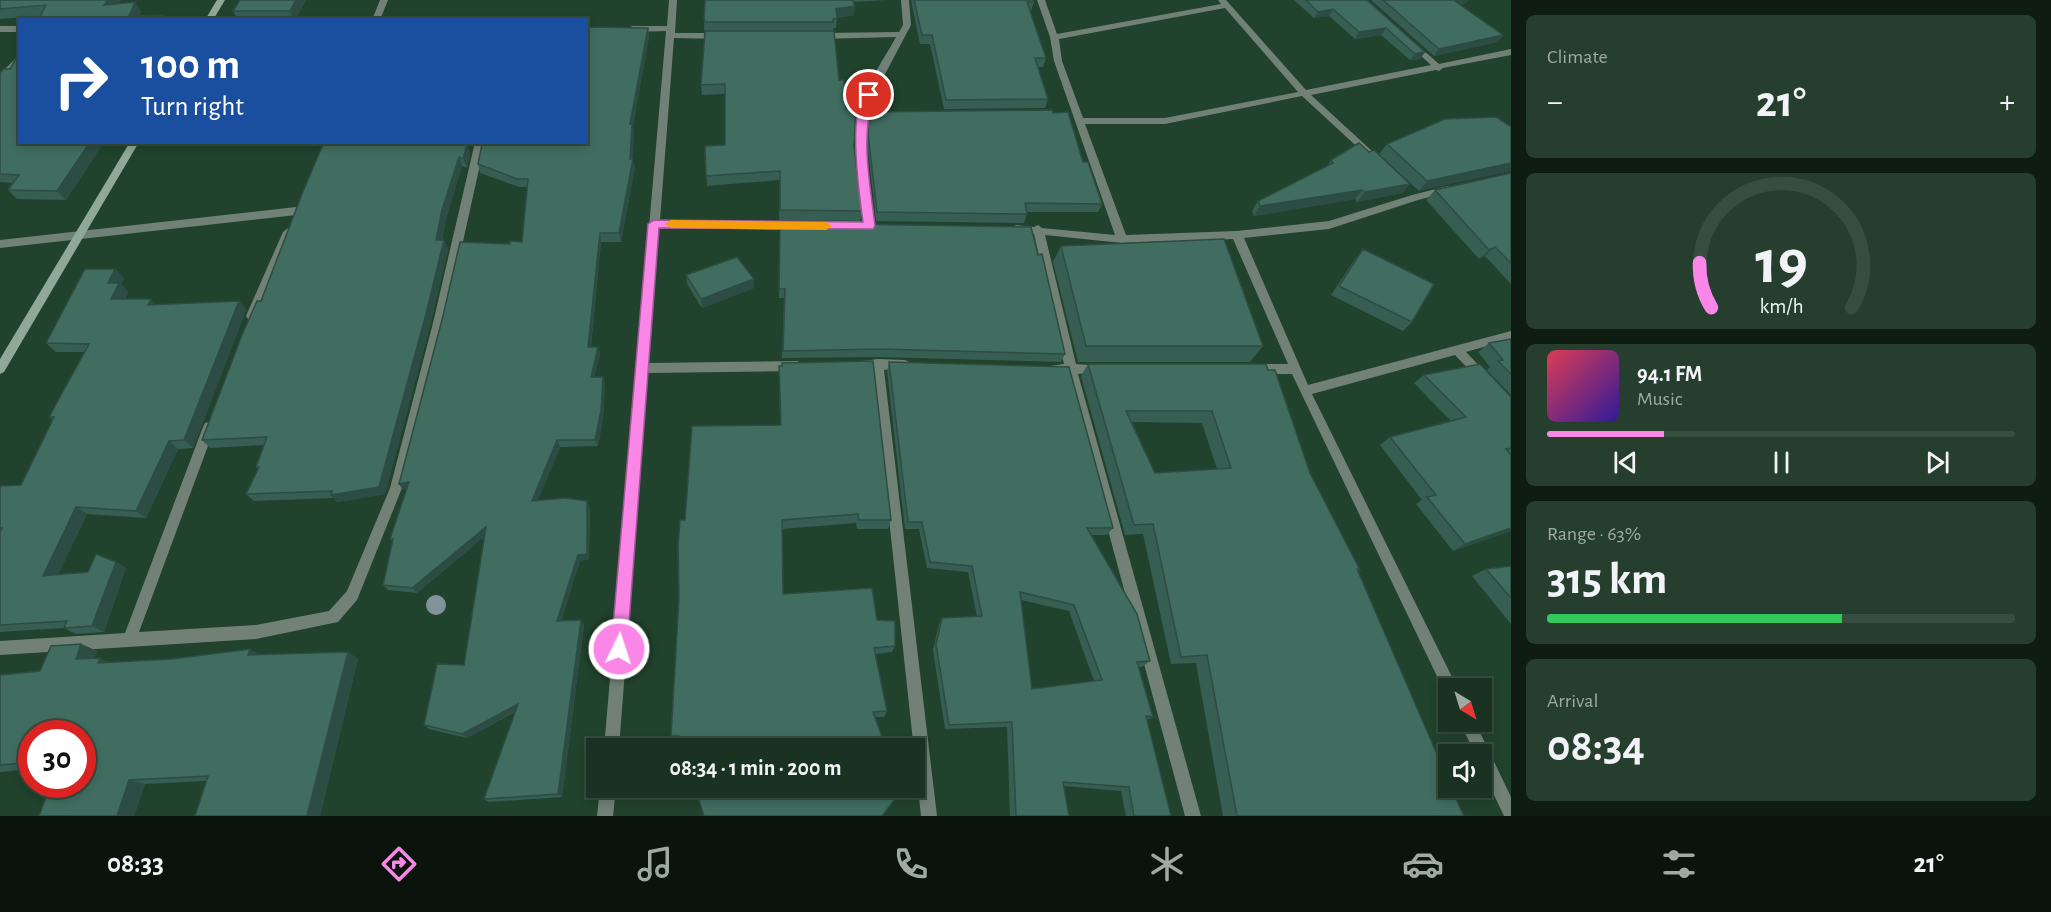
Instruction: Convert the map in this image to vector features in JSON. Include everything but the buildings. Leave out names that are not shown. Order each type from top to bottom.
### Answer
[{"type":"street","points":[[210,18],[221,0]]},
{"type":"street","points":[[377,18],[384,0]]},
{"type":"street","points":[[612,738],[673,0]]},
{"type":"street","points":[[857,226],[875,227],[860,142],[862,115],[869,95],[907,25],[905,0]]},
{"type":"street","points":[[1041,0],[1054,37],[1058,61],[1122,238]]},
{"type":"street","points":[[1054,37],[1225,2],[1304,93],[1373,157]]},
{"type":"street","points":[[0,29],[18,29]]},
{"type":"street","points":[[622,30],[738,36]]},
{"type":"street","points":[[806,37],[903,34]]},
{"type":"street","points":[[1405,38],[1438,68]]},
{"type":"street","points":[[1065,113],[1078,117],[1165,121],[1511,52]]},
{"type":"street","points":[[0,79],[18,59]]},
{"type":"street","points":[[862,115],[874,115]]},
{"type":"street","points":[[0,369],[134,144]]},
{"type":"street","points":[[0,648],[256,632],[333,617],[352,595],[396,488],[439,323],[480,144]]},
{"type":"street","points":[[1004,229],[1038,229],[1122,238],[1237,235],[1329,225],[1416,197],[1458,187]]},
{"type":"street","points":[[1408,189],[1416,197]]},
{"type":"street","points":[[0,244],[298,206],[246,332]]},
{"type":"street","points":[[654,224],[809,226]]},
{"type":"street","points":[[1038,229],[1071,369],[1193,816]]},
{"type":"street","points":[[1237,235],[1305,391],[1445,678]]},
{"type":"street","points":[[1305,391],[1511,334]]},
{"type":"street","points":[[1456,349],[1487,382]]},
{"type":"street","points":[[878,364],[929,816]]},
{"type":"street","points":[[642,368],[807,365]]},
{"type":"street","points":[[842,365],[923,365]]},
{"type":"street","points":[[1036,368],[1106,369]]},
{"type":"street","points":[[1236,369],[1296,369]]},
{"type":"street","points":[[129,640],[212,420]]},
{"type":"street","points":[[1472,732],[1511,814]]},
{"type":"street","points":[[605,816],[607,798]]},
{"type":"slow traffic","points":[[671,224],[826,226]]},
{"type":"route","points":[[619,649],[654,224],[869,226],[860,142],[862,115],[869,95]]}]
